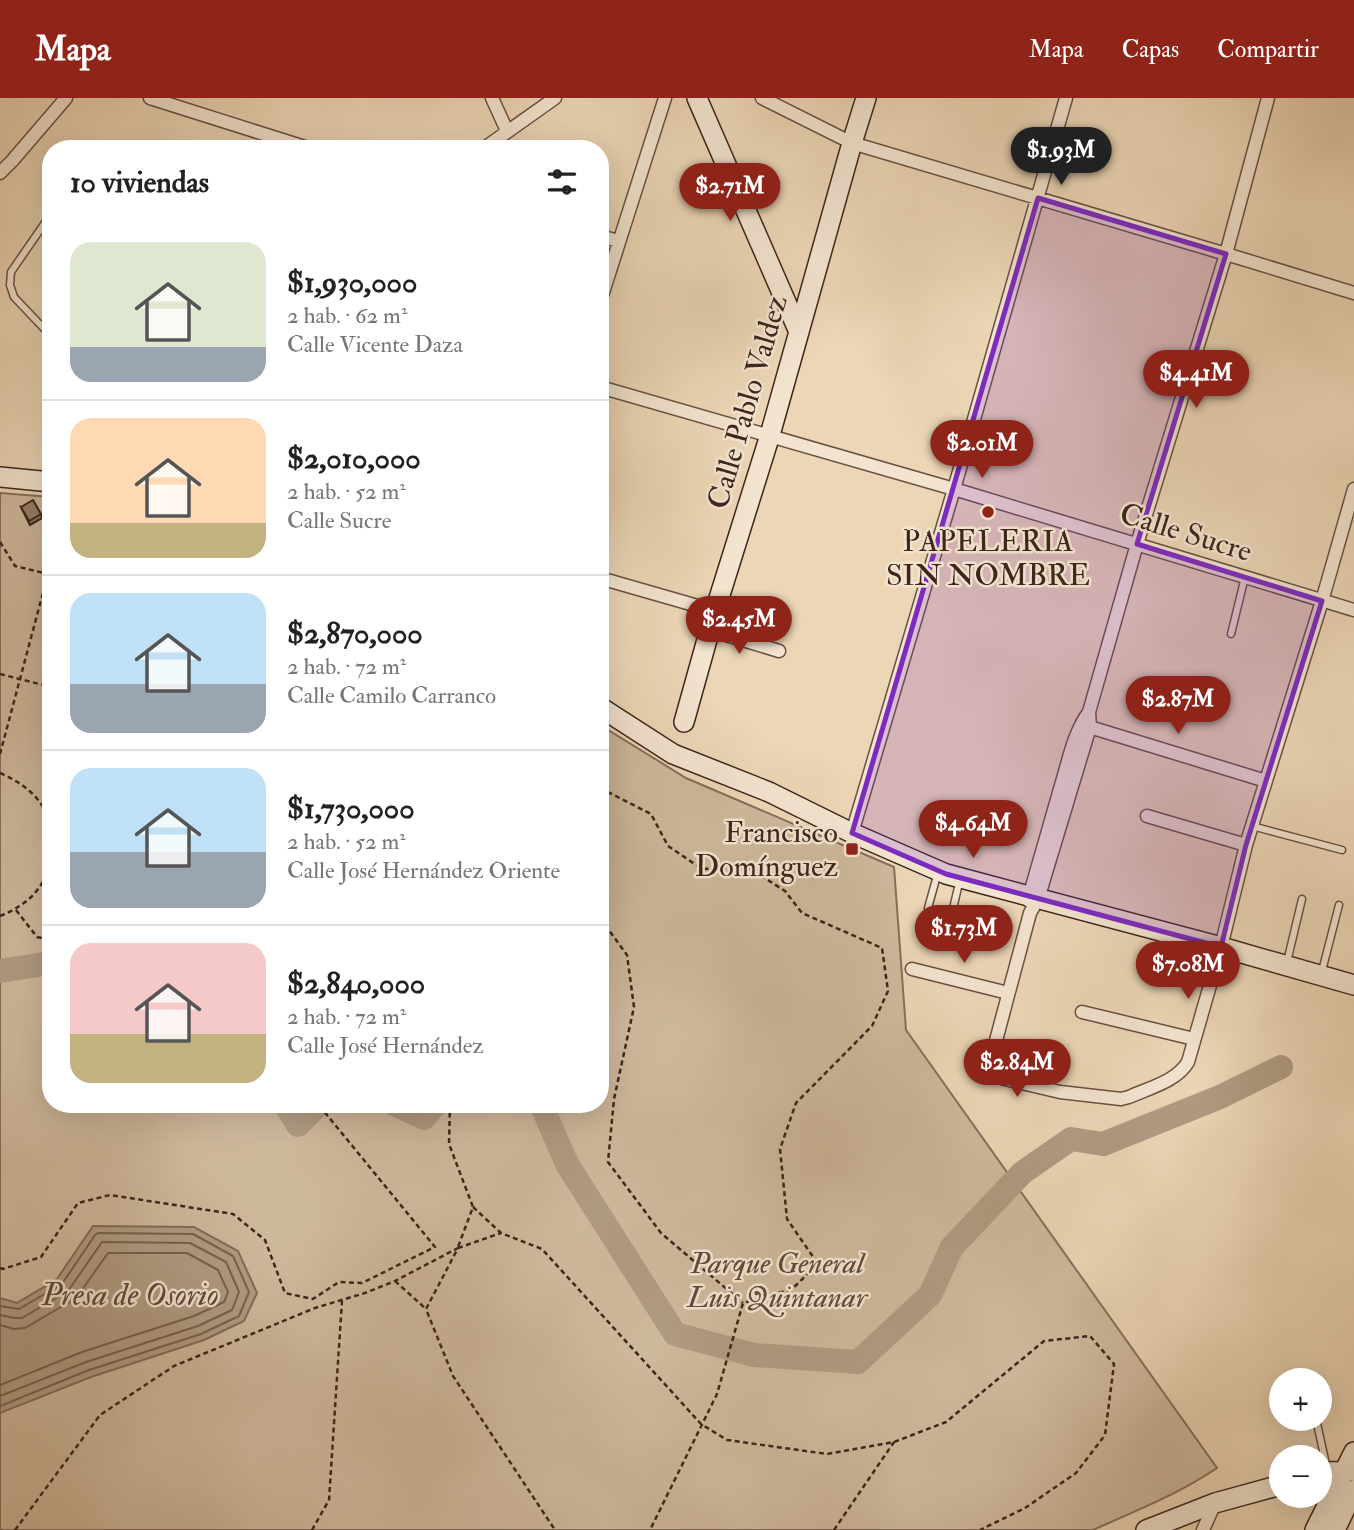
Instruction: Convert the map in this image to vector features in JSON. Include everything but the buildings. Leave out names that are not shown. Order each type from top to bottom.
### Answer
[{"type":"street","points":[[0,173],[6,159],[66,98]]},
{"type":"street","points":[[150,98],[283,140]]},
{"type":"street","points":[[492,98],[508,131]]},
{"type":"street","points":[[496,140],[555,98]]},
{"type":"street","points":[[609,272],[665,98]]},
{"type":"street","points":[[697,98],[799,332]]},
{"type":"street","points":[[762,98],[852,143],[1354,293]]},
{"type":"street","name":"Calle Pablo Valdez","points":[[684,723],[866,98]]},
{"type":"street","points":[[852,833],[1066,98]]},
{"type":"street","points":[[1268,98],[1226,254],[1137,544],[1007,993],[990,1063],[990,1072],[997,1077],[1060,1092],[1121,1099],[1177,1075],[1184,1069],[1221,947],[1246,845],[1354,489]]},
{"type":"street","points":[[609,238],[618,241]]},
{"type":"street","name":"Calle Sucre","points":[[609,390],[954,489],[1354,610]]},
{"type":"street","points":[[0,477],[42,480]]},
{"type":"street","points":[[609,581],[713,620],[779,651]]},
{"type":"street","points":[[609,713],[673,754],[769,792],[852,833],[939,870],[1032,903],[1221,947],[1354,985]]},
{"type":"street","points":[[1085,725],[1266,781]]},
{"type":"street","points":[[1147,816],[1246,845]]},
{"type":"street","points":[[912,969],[1007,993]]},
{"type":"street","points":[[1082,1012],[1194,1038]]},
{"type":"street","points":[[1315,1530],[1336,1472],[1354,1452]]},
{"type":"street","points":[[1146,1530],[1215,1503],[1269,1488]]},
{"type":"street","points":[[1335,1530],[1354,1490]]},
{"type":"street","points":[[1203,1530],[1215,1503]]},
{"type":"lane","points":[[42,227],[11,272],[10,285],[14,297],[42,327]]},
{"type":"lane","points":[[1231,634],[1245,577]]},
{"type":"lane","points":[[1252,826],[1342,850]]},
{"type":"lane","points":[[929,908],[939,870]]},
{"type":"lane","points":[[951,917],[961,878]]},
{"type":"lane","points":[[1286,965],[1302,900]]},
{"type":"lane","points":[[1321,975],[1339,905]]},
{"type":"lane","points":[[1321,1431],[1336,1472]]},
{"type":"path","points":[[0,542],[15,566],[42,573]]},
{"type":"path","points":[[0,754],[42,599]]},
{"type":"path","points":[[0,674],[42,685]]},
{"type":"path","points":[[0,773],[19,781],[38,798],[42,806]]},
{"type":"path","points":[[609,793],[650,814],[668,846],[702,869],[749,868],[785,891],[802,913],[882,948],[888,991],[872,1026],[796,1103],[780,1149],[787,1219],[818,1264],[792,1289],[743,1303]]},
{"type":"path","points":[[0,916],[16,910],[36,893],[42,882]]},
{"type":"path","points":[[16,910],[37,937],[42,938]]},
{"type":"path","points":[[609,930],[627,955],[634,1007],[614,1098],[608,1161],[661,1233],[743,1303]]},
{"type":"path","points":[[0,1268],[41,1257],[78,1203],[110,1195],[233,1214],[265,1240],[285,1293],[313,1299],[339,1282],[362,1283],[435,1247],[325,1113]]},
{"type":"path","points":[[449,1113],[449,1144],[474,1207],[501,1233],[542,1249],[701,1424],[727,1440],[827,1454],[894,1442],[946,1422],[1044,1341],[1090,1336],[1114,1364],[1105,1435],[1076,1473],[1025,1508],[980,1530]]},
{"type":"path","points":[[426,1309],[458,1248],[474,1207]]},
{"type":"path","points":[[15,1530],[100,1415],[174,1366],[315,1308],[395,1281],[458,1248],[501,1233]]},
{"type":"path","points":[[395,1281],[426,1309],[453,1376],[555,1530]]},
{"type":"path","points":[[313,1299],[315,1308]]},
{"type":"path","points":[[312,1530],[329,1500],[342,1301]]},
{"type":"path","points":[[650,1530],[717,1394],[743,1303]]},
{"type":"path","points":[[834,1530],[894,1442]]},
{"type":"highlighted area","points":[[1038,198],[1226,254],[1137,544],[1322,601],[1246,845],[1221,947],[946,874],[852,833]]},
{"type":"green space","name":"Parque General Luis Quintanar","points":[[0,493],[42,496],[42,1113],[609,1113],[609,731],[686,778],[894,867],[906,1030],[1217,1468],[1172,1494],[1093,1530],[0,1530]]},
{"type":"water","name":"Presa de Osorio","points":[[93,1226],[194,1227],[238,1251],[257,1293],[244,1321],[204,1340],[91,1377],[0,1413],[0,1298],[17,1303],[57,1279]]},
{"type":"waterway","points":[[0,971],[42,964]]},
{"type":"waterway","points":[[545,1113],[567,1164],[675,1334],[754,1355],[858,1362],[930,1295],[952,1247],[1022,1173],[1071,1139],[1103,1144],[1220,1097],[1281,1067]]},
{"type":"waterway","points":[[291,1113],[298,1125],[310,1113]]},
{"type":"waterway","points":[[413,1113],[424,1118],[428,1113]]},
{"type":"place","name":"PAPELERIA SIN NOMBRE","points":[[988,512]]},
{"type":"place","name":"Francisco Domínguez","points":[[852,849]]}]
